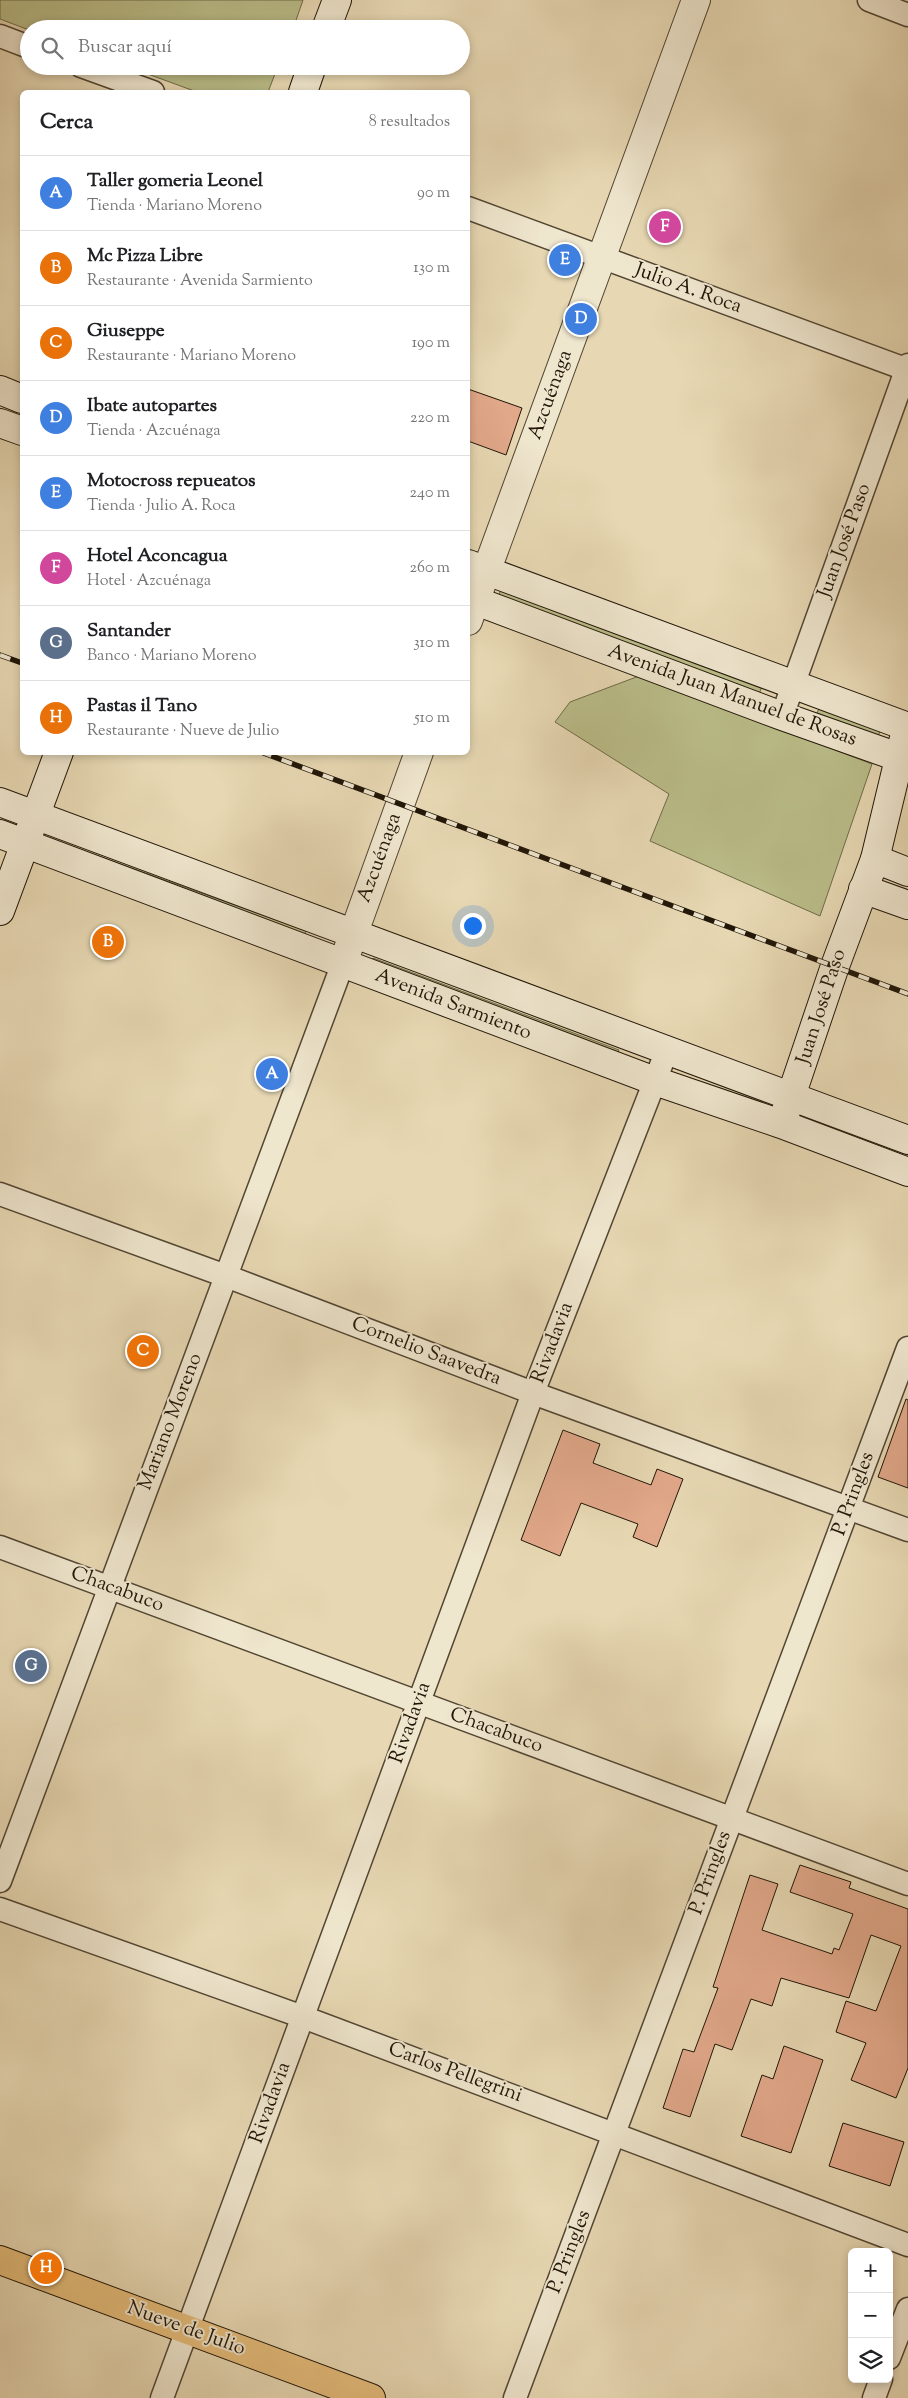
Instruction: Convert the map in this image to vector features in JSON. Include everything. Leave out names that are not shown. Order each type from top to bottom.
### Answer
[{"type":"main road","points":[[329,20],[337,0]]},
{"type":"main road","name":"Azcuénaga","points":[[470,607],[477,568],[602,258],[696,0]]},
{"type":"main road","points":[[304,90],[309,75]]},
{"type":"main road","points":[[0,390],[20,398]]},
{"type":"main road","points":[[0,423],[20,430]]},
{"type":"main road","name":"Avenida Juan Manuel de Rosas","points":[[477,568],[908,727]]},
{"type":"main road","name":"Avenida Juan Manuel de Rosas","points":[[470,607],[898,757]]},
{"type":"main road","points":[[908,727],[898,757],[875,859],[863,889],[908,905]]},
{"type":"main road","points":[[0,911],[12,838],[35,816],[57,755]]},
{"type":"main road","name":"Azcuénaga","points":[[343,963],[418,755]]},
{"type":"main road","points":[[875,859],[899,828],[908,796]]},
{"type":"main road","name":"Avenida Sarmiento","points":[[0,802],[908,1140]]},
{"type":"main road","name":"Avenida Sarmiento","points":[[12,838],[655,1081],[781,1124],[908,1172]]},
{"type":"main road","points":[[875,859],[908,872]]},
{"type":"main road","name":"Juan José Paso","points":[[781,1124],[793,1096],[835,966],[863,889]]},
{"type":"main road","name":"Nueve de Julio","points":[[0,2260],[371,2398]]},
{"type":"street","points":[[869,0],[908,14]]},
{"type":"street","points":[[0,36],[20,44]]},
{"type":"street","points":[[107,75],[148,90]]},
{"type":"street","name":"Julio A. Roca","points":[[470,209],[907,368]]},
{"type":"street","name":"Juan José Paso","points":[[782,716],[907,368]]},
{"type":"street","name":"Mariano Moreno","points":[[0,1881],[343,963]]},
{"type":"street","name":"Rivadavia","points":[[162,2398],[533,1394],[667,1050]]},
{"type":"street","name":"Cornelio Saavedra","points":[[0,1194],[226,1276],[533,1394],[908,1530]]},
{"type":"street","name":"P. Pringles","points":[[515,2398],[908,1348]]},
{"type":"street","name":"Chacabuco","points":[[0,1547],[109,1586],[418,1703],[732,1817],[908,1884]]},
{"type":"street","name":"Carlos Pellegrini","points":[[0,1909],[303,2017],[615,2132],[908,2245]]},
{"type":"street","points":[[893,2347],[908,2308]]},
{"type":"street","points":[[874,2398],[880,2383]]},
{"type":"green space","points":[[0,0],[303,0],[296,20],[20,20],[20,27],[0,19]]},
{"type":"green space","points":[[151,75],[275,75],[269,90],[192,90]]},
{"type":"green space","points":[[502,585],[763,684],[759,694],[499,595]]},
{"type":"green space","points":[[639,676],[872,764],[820,916],[650,841],[669,794],[555,722],[570,702]]},
{"type":"green space","points":[[821,704],[881,728],[878,737],[817,713]]},
{"type":"green space","points":[[71,846],[306,931],[303,938],[69,853]]},
{"type":"green space","points":[[373,958],[619,1050],[616,1056],[371,964]]},
{"type":"green space","points":[[810,1118],[908,1155],[908,1163],[808,1125]]},
{"type":"building","points":[[470,390],[522,408],[506,455],[470,442]]},
{"type":"building","points":[[906,1399],[908,1400],[908,1488],[878,1477]]},
{"type":"building","points":[[563,1430],[600,1444],[593,1463],[651,1485],[657,1469],[683,1479],[657,1547],[633,1537],[638,1524],[581,1503],[560,1556],[521,1540]]},
{"type":"building","points":[[800,1865],[851,1882],[849,1888],[908,1909],[908,2068],[896,2098],[851,2080],[866,2043],[836,2032],[846,2001],[876,2011],[901,1946],[871,1935],[849,1998],[781,1978],[772,2006],[751,1999],[732,2050],[715,2044],[690,2117],[663,2108],[683,2049],[694,2052],[718,1988],[713,1987],[750,1875],[778,1884],[762,1930],[832,1954],[834,1948],[839,1950],[853,1914],[790,1892]]},
{"type":"building","points":[[784,2046],[823,2060],[791,2153],[741,2136],[762,2075],[773,2079]]},
{"type":"building","points":[[843,2123],[904,2142],[890,2186],[829,2166]]},
{"type":"railway","points":[[0,655],[20,662]]},
{"type":"railway","points":[[269,755],[908,994]]},
{"type":"place","name":"Hotel Aconcagua","points":[[665,227]]},
{"type":"place","name":"Motocross repueatos","points":[[565,260]]},
{"type":"place","name":"Ibate autopartes","points":[[581,319]]},
{"type":"place","name":"Mc Pizza Libre","points":[[108,942]]},
{"type":"place","name":"Taller gomeria Leonel","points":[[272,1074]]},
{"type":"place","name":"Giuseppe","points":[[143,1351]]},
{"type":"place","name":"Santander","points":[[31,1666]]},
{"type":"place","name":"Pastas il Tano","points":[[46,2268]]}]
